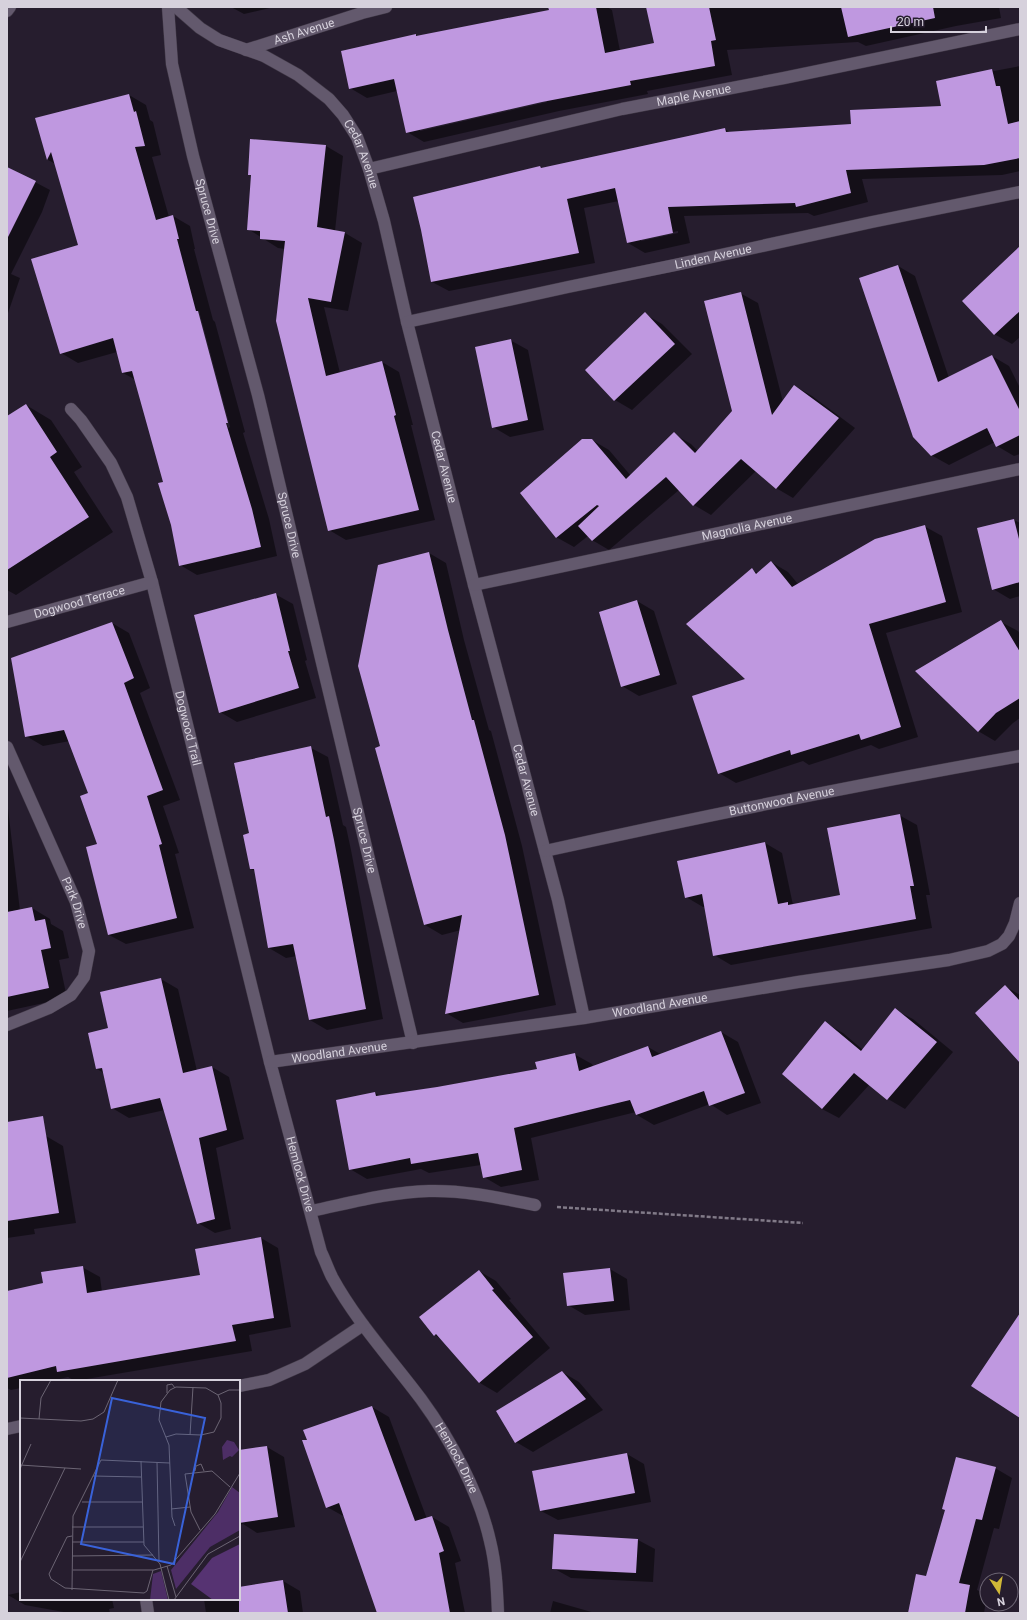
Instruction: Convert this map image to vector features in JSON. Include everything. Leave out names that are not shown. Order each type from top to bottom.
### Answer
[{"type":"street","points":[[7,11],[10,7]]},
{"type":"street","name":"Spruce Drive","points":[[168,7],[172,64],[193,156],[258,395],[413,1043]]},
{"type":"street","name":"Cedar Avenue","points":[[176,7],[200,28],[219,40],[264,56],[298,76],[329,99],[358,136],[384,221],[407,322],[474,585],[545,851],[567,939],[584,1018]]},
{"type":"street","name":"Ash Avenue","points":[[246,50],[386,7]]},
{"type":"street","name":"Maple Avenue","points":[[369,169],[622,109],[784,78],[1020,29]]},
{"type":"street","name":"Linden Avenue","points":[[407,322],[872,222],[1020,192]]},
{"type":"street","name":"Dogwood Trail","points":[[71,408],[82,420],[111,463],[127,497],[152,582],[270,1062]]},
{"type":"street","name":"Magnolia Avenue","points":[[474,585],[1020,469]]},
{"type":"street","name":"Dogwood Terrace","points":[[7,622],[152,582]]},
{"type":"street","name":"Park Drive","points":[[7,747],[76,902],[89,951],[84,977],[71,995],[49,1008],[7,1025]]},
{"type":"street","name":"Buttonwood Avenue","points":[[545,851],[880,780],[1020,756]]},
{"type":"street","name":"Woodland Avenue","points":[[270,1062],[584,1018],[798,982],[949,960],[988,951],[1002,944],[1009,936],[1015,923],[1020,904]]},
{"type":"street","name":"Hemlock Drive","points":[[270,1062],[321,1252],[332,1277],[363,1325],[422,1400],[457,1456],[476,1495],[490,1540],[496,1573],[498,1613]]},
{"type":"street","points":[[311,1211],[394,1194],[429,1191],[483,1194],[535,1206]]},
{"type":"street","points":[[240,1386],[269,1380],[305,1364],[363,1325]]},
{"type":"street","points":[[7,1429],[20,1426]]},
{"type":"street","points":[[146,1600],[148,1613]]},
{"type":"path","points":[[535,1206],[803,1223]]},
{"type":"building","points":[[548,7],[596,7],[605,53],[654,43],[646,7],[709,7],[716,40],[711,41],[715,66],[630,81],[631,85],[542,102],[406,133],[394,79],[349,89],[341,51],[416,34],[416,36],[549,10]]},
{"type":"building","points":[[841,7],[933,7],[935,18],[848,37]]},
{"type":"building","points":[[992,69],[996,86],[1000,86],[1008,124],[1020,121],[1020,158],[984,165],[846,170],[851,193],[796,207],[795,203],[668,207],[673,233],[627,243],[615,188],[567,199],[579,253],[431,282],[413,197],[540,166],[541,168],[725,128],[726,132],[851,124],[850,110],[941,106],[936,81]]},
{"type":"building","points":[[129,94],[134,112],[136,111],[145,146],[135,147],[156,220],[173,215],[179,239],[177,239],[196,311],[198,311],[228,423],[226,423],[252,509],[261,547],[179,566],[171,525],[158,483],[163,482],[132,371],[122,373],[113,338],[60,354],[31,259],[78,245],[51,152],[47,160],[35,118]]},
{"type":"building","points":[[250,139],[326,145],[317,227],[345,232],[331,302],[308,298],[326,376],[382,361],[396,415],[394,416],[419,510],[328,531],[276,321],[285,241],[260,239],[260,231],[247,230],[251,175],[248,175]]},
{"type":"building","points":[[7,167],[36,181],[7,239]]},
{"type":"building","points":[[1020,246],[1020,311],[994,335],[962,301]]},
{"type":"building","points":[[898,265],[938,382],[992,355],[1020,411],[1020,435],[996,447],[987,428],[931,456],[913,437],[859,278]]},
{"type":"building","points":[[741,292],[772,415],[794,385],[839,418],[776,489],[741,459],[693,506],[666,477],[592,541],[578,526],[599,506],[597,505],[556,538],[520,493],[582,439],[592,439],[626,479],[674,432],[695,453],[732,411],[704,301]]},
{"type":"building","points":[[645,312],[675,344],[614,401],[585,370]]},
{"type":"building","points":[[511,339],[528,420],[492,428],[475,347]]},
{"type":"building","points":[[26,404],[57,452],[50,457],[89,517],[7,570],[7,416]]},
{"type":"building","points":[[1014,519],[1020,543],[1020,582],[992,590],[977,528]]},
{"type":"building","points":[[925,525],[946,602],[869,624],[901,727],[861,740],[859,734],[791,755],[790,750],[718,774],[692,696],[745,679],[686,624],[752,568],[756,574],[771,561],[792,587],[875,539]]},
{"type":"building","points":[[429,552],[472,720],[474,720],[505,835],[539,995],[445,1014],[462,915],[424,925],[375,748],[380,746],[358,666],[378,565]]},
{"type":"building","points":[[276,593],[290,651],[288,651],[299,688],[219,713],[194,615]]},
{"type":"building","points":[[637,600],[660,675],[621,687],[599,612]]},
{"type":"building","points":[[1001,620],[1020,652],[1020,698],[996,713],[978,732],[915,671]]},
{"type":"building","points":[[112,622],[134,678],[124,683],[163,790],[147,796],[162,844],[159,845],[177,918],[108,935],[86,847],[97,844],[80,796],[88,793],[64,730],[25,737],[11,658]]},
{"type":"building","points":[[311,746],[326,817],[329,816],[366,1009],[309,1020],[293,944],[268,948],[254,869],[250,869],[243,835],[249,833],[234,763]]},
{"type":"building","points":[[900,814],[914,886],[910,886],[916,919],[713,956],[702,894],[685,898],[677,861],[765,842],[778,904],[788,902],[788,905],[840,895],[827,828]]},
{"type":"building","points":[[32,907],[35,921],[45,919],[51,948],[41,950],[49,988],[7,997],[7,912]]},
{"type":"building","points":[[161,978],[183,1073],[212,1066],[227,1130],[199,1138],[215,1219],[197,1224],[160,1098],[111,1109],[102,1068],[96,1069],[88,1033],[108,1028],[100,992]]},
{"type":"building","points":[[1005,985],[1020,1001],[1020,1063],[975,1013]]},
{"type":"building","points":[[895,1008],[937,1042],[887,1100],[854,1073],[822,1109],[782,1074],[825,1021],[861,1051]]},
{"type":"building","points":[[721,1031],[745,1093],[709,1106],[704,1091],[636,1115],[630,1100],[514,1128],[522,1170],[483,1178],[478,1153],[411,1164],[410,1158],[349,1170],[336,1100],[375,1092],[376,1096],[437,1087],[537,1069],[535,1062],[575,1053],[579,1071],[648,1046],[652,1057]]},
{"type":"building","points":[[43,1116],[59,1213],[7,1221],[7,1122]]},
{"type":"building","points":[[261,1237],[274,1318],[232,1325],[236,1341],[57,1372],[56,1366],[7,1378],[7,1291],[43,1283],[41,1272],[83,1266],[87,1293],[200,1275],[195,1249]]},
{"type":"building","points":[[610,1268],[614,1301],[567,1306],[563,1273]]},
{"type":"building","points":[[479,1270],[494,1289],[492,1290],[533,1337],[479,1383],[436,1334],[434,1336],[419,1317]]},
{"type":"building","points":[[1020,1313],[1020,1418],[971,1386]]},
{"type":"building","points":[[562,1371],[586,1399],[515,1443],[496,1411]]},
{"type":"building","points":[[372,1406],[415,1521],[432,1516],[444,1551],[439,1553],[450,1613],[377,1613],[339,1503],[326,1508],[302,1440],[307,1440],[303,1430]]},
{"type":"building","points":[[267,1446],[278,1517],[240,1523],[240,1450]]},
{"type":"building","points":[[627,1453],[635,1493],[540,1511],[532,1471]]},
{"type":"building","points":[[956,1457],[996,1467],[982,1520],[976,1519],[959,1583],[970,1585],[965,1613],[908,1613],[916,1574],[926,1576],[945,1510],[942,1509]]},
{"type":"building","points":[[554,1534],[638,1539],[636,1573],[552,1569]]},
{"type":"building","points":[[283,1580],[288,1613],[239,1613],[240,1587]]}]
